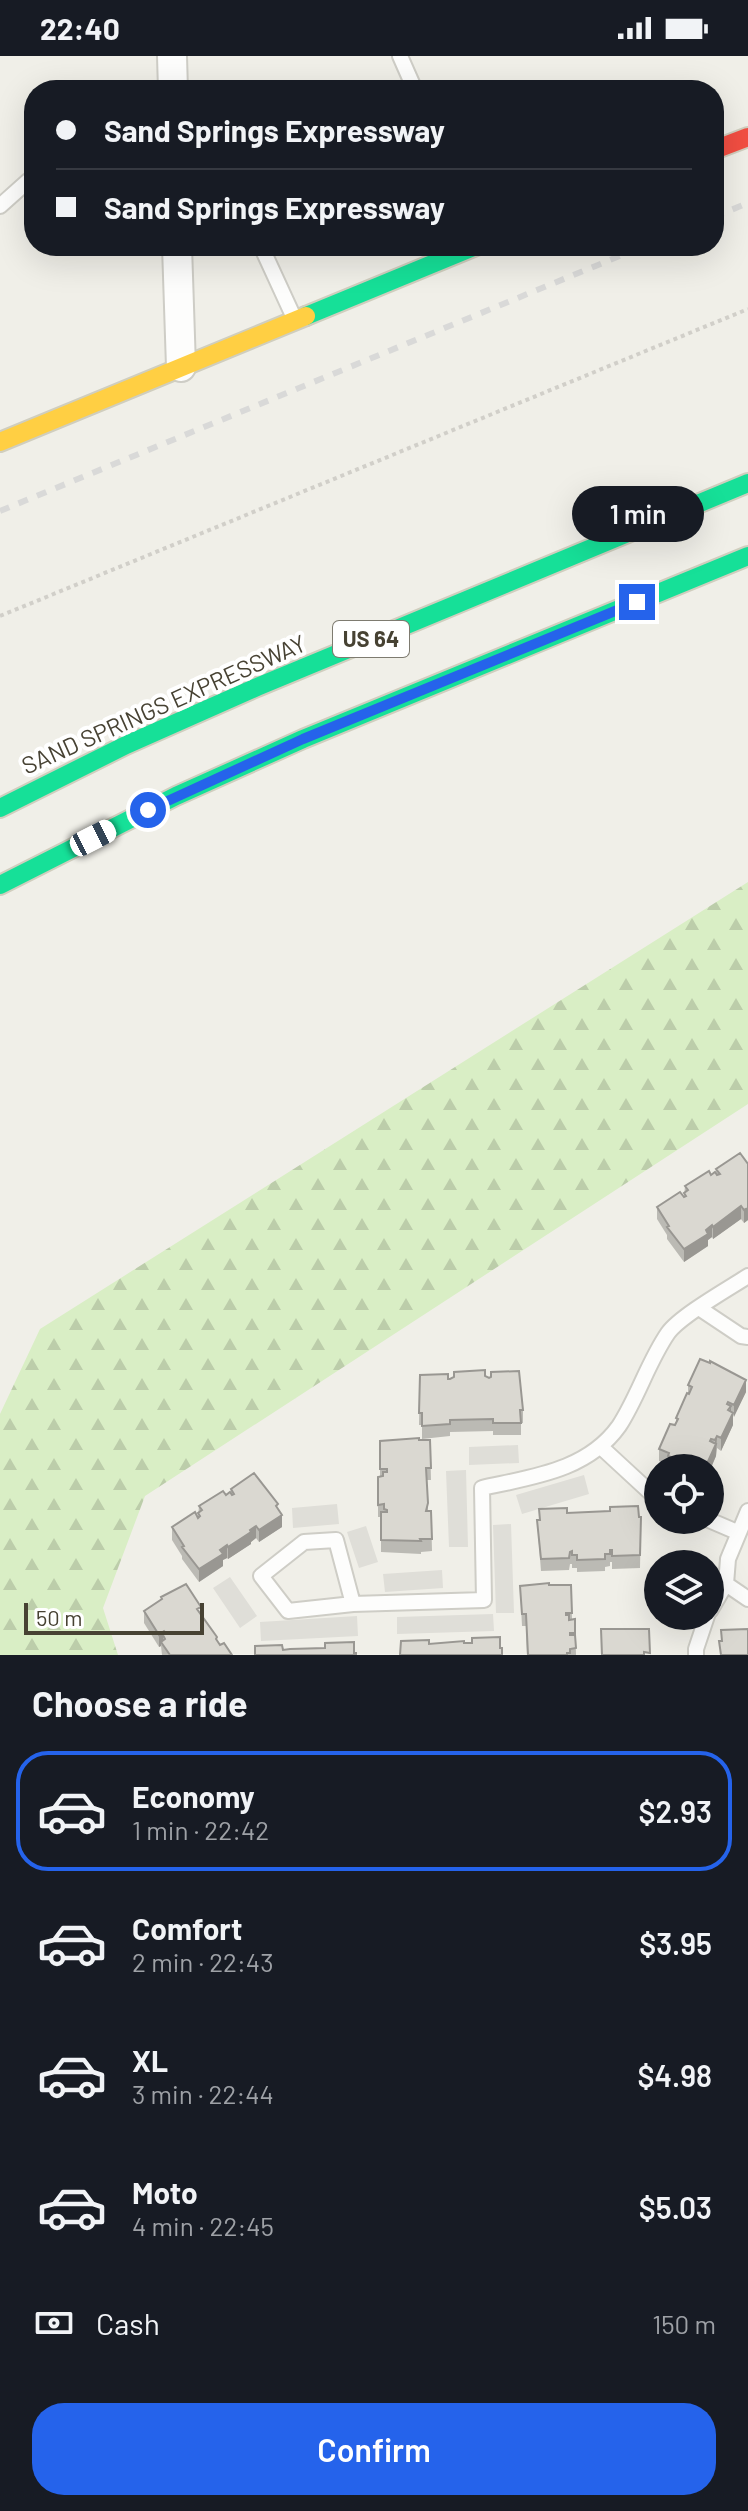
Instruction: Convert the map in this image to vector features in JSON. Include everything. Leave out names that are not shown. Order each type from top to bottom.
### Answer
[{"type":"main road","points":[[724,146],[748,137]]},
{"type":"main road","points":[[0,442],[447,256]]},
{"type":"main road","name":"SAND SPRINGS EXPRESSWAY","points":[[0,808],[126,745],[257,687],[748,483]]},
{"type":"main road","name":"US 64","points":[[0,885],[176,796],[303,739],[748,556]]},
{"type":"street","points":[[172,56],[173,80]]},
{"type":"street","points":[[177,256],[181,367]]},
{"type":"lane","points":[[400,56],[411,80]]},
{"type":"lane","points":[[0,206],[24,185]]},
{"type":"lane","points":[[266,256],[295,320]]},
{"type":"lane","points":[[353,1604],[336,1540],[304,1542],[261,1576],[288,1611],[353,1604],[484,1600],[482,1488],[558,1471],[601,1447],[619,1425],[669,1331],[748,1276]]},
{"type":"lane","points":[[699,1308],[741,1336],[748,1337]]},
{"type":"lane","points":[[601,1447],[644,1485]]},
{"type":"lane","points":[[724,1588],[728,1559],[748,1511]]},
{"type":"lane","points":[[724,1526],[737,1532]]},
{"type":"lane","points":[[726,1584],[748,1599]]},
{"type":"lane","points":[[696,1655],[703,1630]]},
{"type":"path","points":[[0,616],[748,309]]},
{"type":"green space","points":[[748,882],[748,1104],[145,1496],[103,1608],[118,1655],[0,1655],[0,1414],[40,1329]]},
{"type":"shaded area","points":[[518,1445],[519,1463],[469,1465],[469,1447]]},
{"type":"shaded area","points":[[466,1470],[468,1547],[449,1547],[446,1471]]},
{"type":"shaded area","points":[[584,1475],[589,1494],[522,1514],[516,1495]]},
{"type":"shaded area","points":[[337,1504],[339,1524],[293,1528],[292,1508]]},
{"type":"shaded area","points":[[511,1524],[514,1613],[496,1613],[493,1525]]},
{"type":"shaded area","points":[[366,1526],[378,1562],[359,1568],[347,1532]]},
{"type":"shaded area","points":[[442,1570],[443,1588],[385,1592],[383,1574]]},
{"type":"shaded area","points":[[230,1577],[257,1616],[240,1628],[213,1588]]},
{"type":"shaded area","points":[[493,1614],[494,1631],[397,1634],[397,1617]]},
{"type":"shaded area","points":[[357,1616],[358,1636],[261,1641],[260,1622]]},
{"type":"building","points":[[740,1153],[748,1164],[748,1208],[744,1210],[741,1206],[706,1230],[708,1234],[684,1249],[667,1227],[657,1207],[680,1192],[686,1196],[684,1193],[688,1190],[685,1186],[709,1171],[711,1175],[715,1172],[720,1174],[716,1169]]},
{"type":"building","points":[[700,1359],[746,1380],[734,1405],[727,1404],[731,1406],[728,1410],[733,1413],[721,1438],[711,1439],[716,1444],[711,1454],[669,1454],[659,1449],[670,1424],[675,1425],[678,1419],[692,1387],[688,1385]]},
{"type":"building","points":[[485,1370],[485,1376],[489,1378],[491,1372],[519,1371],[523,1410],[520,1410],[521,1423],[493,1423],[493,1419],[450,1420],[450,1424],[422,1426],[422,1413],[419,1413],[420,1375],[448,1374],[450,1379],[454,1377],[454,1372]]},
{"type":"building","points":[[430,1440],[431,1468],[426,1468],[426,1511],[431,1511],[432,1539],[381,1540],[381,1512],[387,1510],[384,1504],[378,1505],[378,1477],[383,1476],[387,1469],[380,1469],[380,1441]]},
{"type":"building","points":[[254,1473],[278,1504],[276,1506],[282,1515],[259,1530],[256,1526],[220,1550],[223,1554],[199,1569],[182,1547],[172,1527],[195,1512],[198,1518],[202,1510],[199,1506],[223,1491],[226,1495],[230,1492],[234,1494],[231,1489]]},
{"type":"building","points":[[638,1506],[641,1517],[640,1555],[612,1556],[610,1550],[610,1554],[605,1554],[605,1559],[577,1560],[577,1555],[572,1555],[572,1551],[569,1558],[541,1559],[537,1520],[540,1520],[539,1509],[567,1508],[567,1513]]},
{"type":"building","points":[[549,1583],[571,1585],[572,1613],[566,1615],[569,1615],[569,1620],[575,1619],[575,1633],[570,1635],[575,1635],[576,1648],[570,1649],[567,1655],[528,1655],[526,1614],[522,1614],[520,1586]]},
{"type":"building","points":[[186,1584],[216,1639],[220,1645],[224,1643],[232,1655],[170,1655],[161,1642],[166,1633],[164,1631],[159,1635],[144,1611],[161,1597]]},
{"type":"building","points":[[601,1629],[649,1630],[650,1653],[602,1655]]},
{"type":"building","points":[[748,1629],[748,1655],[721,1655],[719,1641],[722,1641],[721,1630]]},
{"type":"building","points":[[500,1637],[502,1655],[400,1655],[401,1641],[472,1643],[472,1638]]},
{"type":"building","points":[[354,1642],[356,1655],[255,1655],[255,1646],[282,1645],[283,1650],[325,1648],[325,1643]]},
{"type":"railway","points":[[724,213],[748,203]]},
{"type":"railway","points":[[0,511],[620,256]]},
{"type":"traffic: fast","points":[[306,316],[452,256]]},
{"type":"traffic: fast","points":[[0,808],[126,745],[257,687],[748,483]]},
{"type":"traffic: fast","points":[[0,885],[176,796],[303,739],[748,556]]},
{"type":"traffic: slow","points":[[0,442],[306,316]]},
{"type":"traffic: jam","points":[[724,146],[748,137]]},
{"type":"route","points":[[148,810],[303,739],[637,602]]}]
